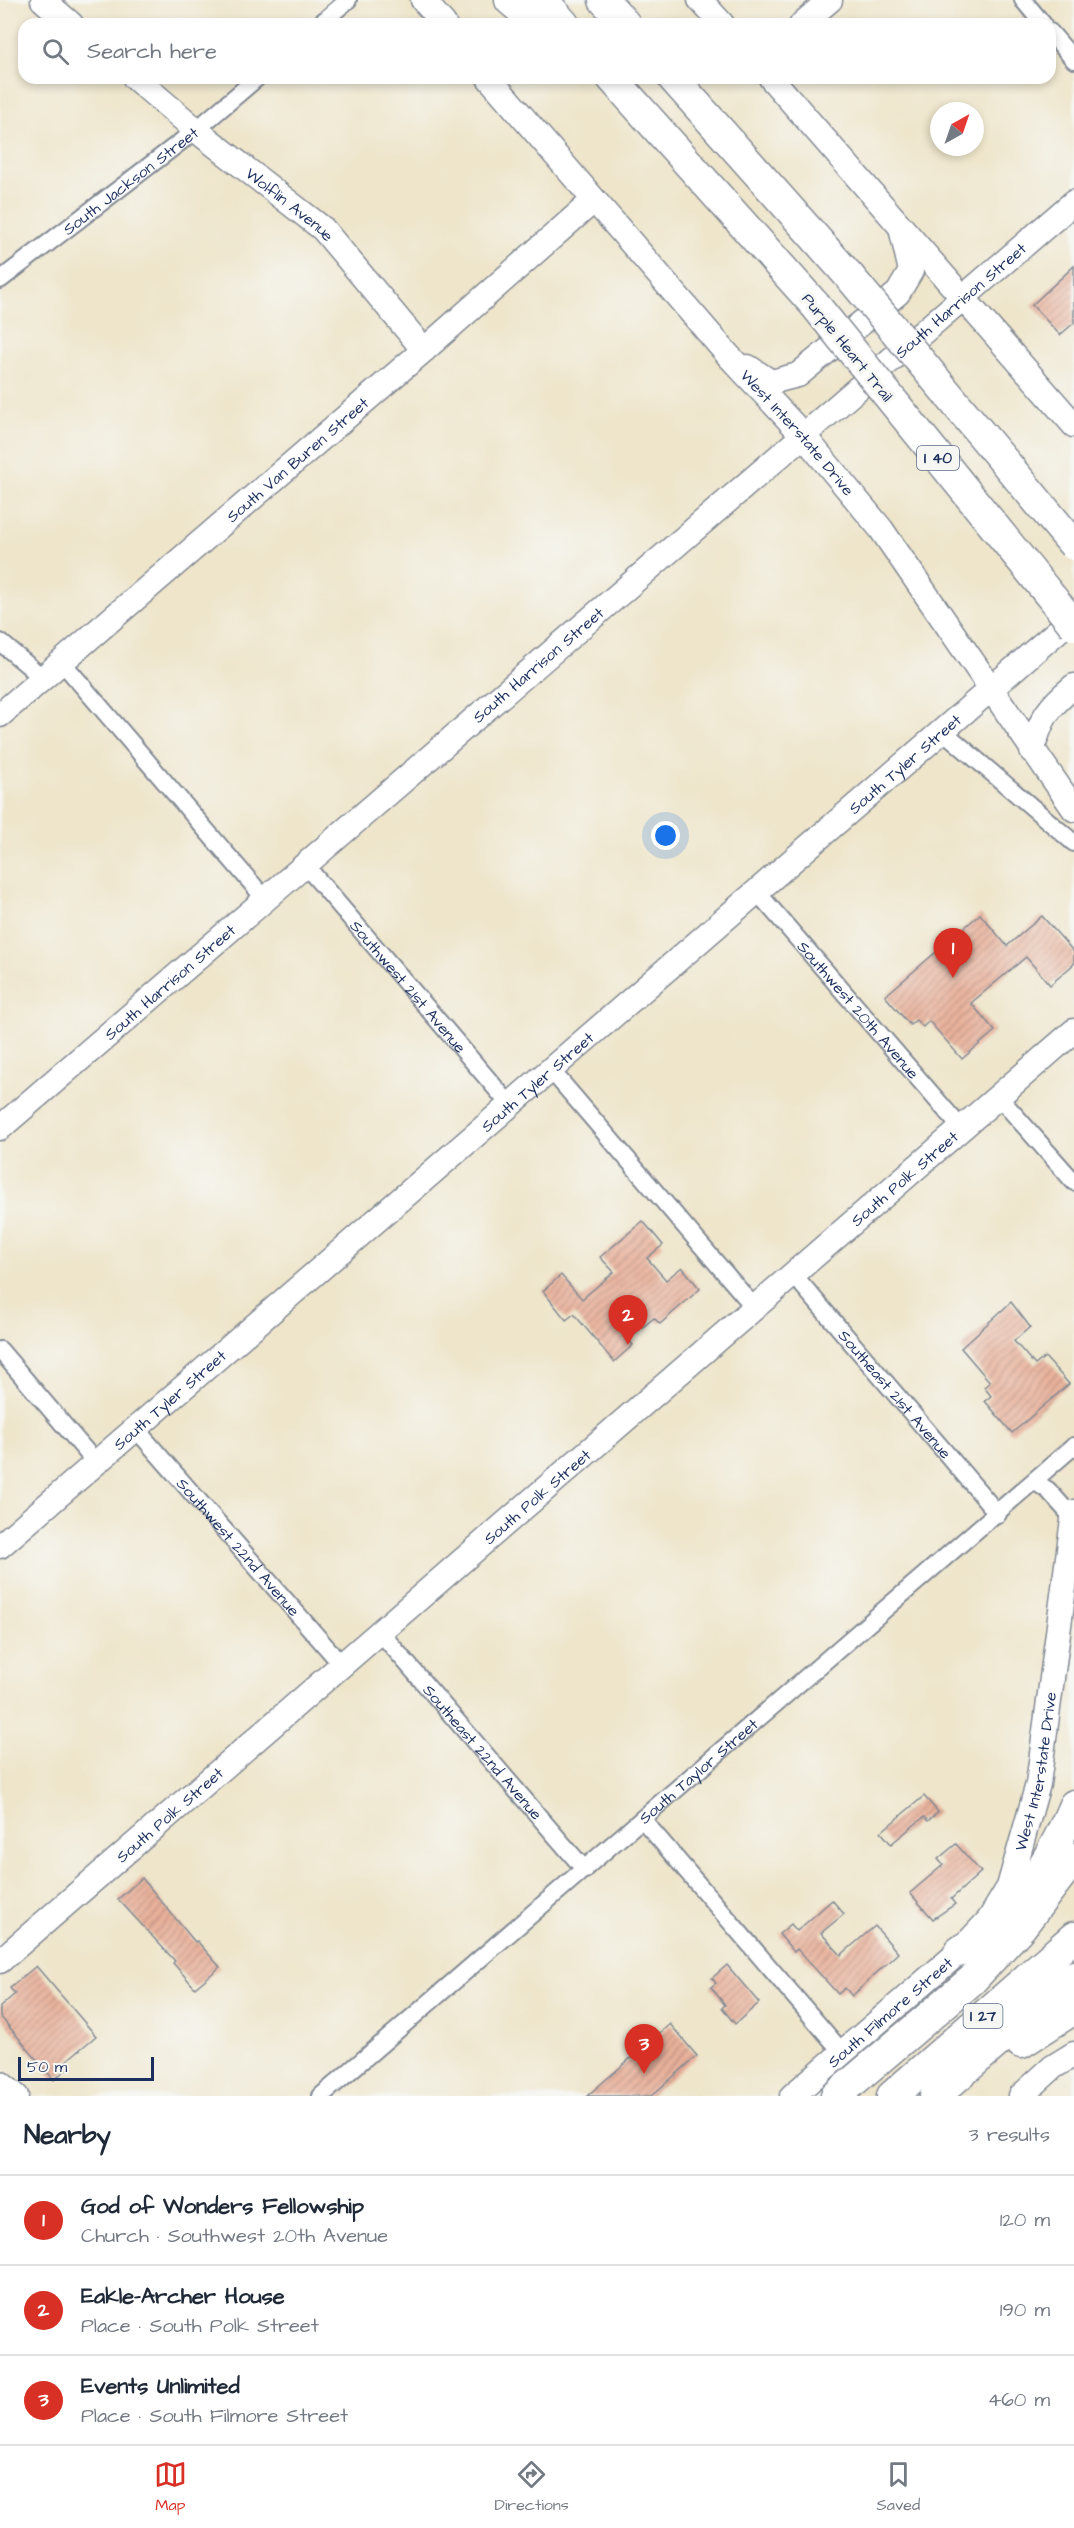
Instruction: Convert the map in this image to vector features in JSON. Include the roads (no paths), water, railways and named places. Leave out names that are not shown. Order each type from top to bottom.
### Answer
[{"type":"highway","points":[[510,0],[531,18]]},
{"type":"highway","points":[[543,0],[559,18]]},
{"type":"highway","points":[[603,0],[620,18]]},
{"type":"highway","points":[[610,84],[636,106]]},
{"type":"highway","name":"Purple Heart Trail","points":[[617,84],[814,305],[1071,621]]},
{"type":"highway","points":[[678,84],[850,277],[1074,545]]},
{"type":"highway","points":[[959,1952],[989,1931],[1014,1905],[1056,1842],[1074,1805]]},
{"type":"highway","points":[[836,2096],[972,1980],[1022,1926],[1074,1858]]},
{"type":"highway","name":"I 27","points":[[892,2096],[1074,1937]]},
{"type":"highway","points":[[935,2096],[1074,1976]]},
{"type":"highway","points":[[940,2096],[1074,2009]]},
{"type":"main road","points":[[43,0],[64,18]]},
{"type":"main road","points":[[423,0],[439,18]]},
{"type":"main road","points":[[700,0],[716,18]]},
{"type":"main road","points":[[809,18],[830,0]]},
{"type":"main road","name":"Wolflin Avenue","points":[[142,84],[196,130],[323,230],[424,350]]},
{"type":"main road","name":"West Interstate Drive","points":[[494,84],[728,356],[803,435],[881,529],[1074,809]]},
{"type":"main road","points":[[776,84],[1074,425]]},
{"type":"main road","name":"South Van Buren Street","points":[[0,715],[424,350],[593,201]]},
{"type":"main road","name":"South Harrison Street","points":[[0,1128],[1074,202]]},
{"type":"main road","points":[[728,356],[771,382],[798,375],[897,293],[911,271],[902,230]]},
{"type":"main road","name":"South Tyler Street","points":[[0,1546],[1071,621]]},
{"type":"main road","points":[[1032,751],[1044,715],[1052,704],[1074,686]]},
{"type":"main road","name":"South Polk Street","points":[[0,1961],[1074,1031]]},
{"type":"main road","name":"West Interstate Drive","points":[[959,1952],[989,1920],[1009,1887],[1038,1784],[1074,1512]]},
{"type":"main road","name":"South Filmore Street","points":[[792,2096],[959,1952]]},
{"type":"main road","points":[[1021,2096],[1053,2067],[1074,2054]]},
{"type":"main road","points":[[0,2083],[16,2096]]},
{"type":"street","points":[[327,18],[348,0]]},
{"type":"street","points":[[1023,0],[1038,18]]},
{"type":"street","points":[[1056,39],[1074,60]]},
{"type":"street","name":"South Jackson Street","points":[[0,280],[196,130],[250,84]]},
{"type":"street","points":[[0,642],[43,678]]},
{"type":"street","points":[[62,662],[266,900]]},
{"type":"street","points":[[943,731],[1074,843]]},
{"type":"street","name":"Southwest 21st Avenue","points":[[306,866],[510,1105]]},
{"type":"street","name":"Southwest 20th Avenue","points":[[758,893],[961,1128]]},
{"type":"street","points":[[551,1070],[754,1307]]},
{"type":"street","points":[[998,1096],[1074,1182]]},
{"type":"street","name":"Southeast 21st Avenue","points":[[792,1273],[998,1514]]},
{"type":"street","points":[[0,1350],[96,1463]]},
{"type":"street","name":"Southwest 22nd Avenue","points":[[136,1429],[342,1665]]},
{"type":"street","name":"South Taylor Street","points":[[321,2096],[998,1514],[1074,1446]]},
{"type":"street","points":[[1035,1482],[1048,1490],[1074,1518]]},
{"type":"street","name":"Southeast 22nd Avenue","points":[[380,1632],[585,1870]]},
{"type":"street","points":[[643,1820],[842,2052]]},
{"type":"place","name":"God of Wonders Fellowship","points":[[953,978]]},
{"type":"place","name":"Eakle-Archer House","points":[[628,1345]]},
{"type":"place","name":"Events Unlimited","points":[[644,2074]]}]
